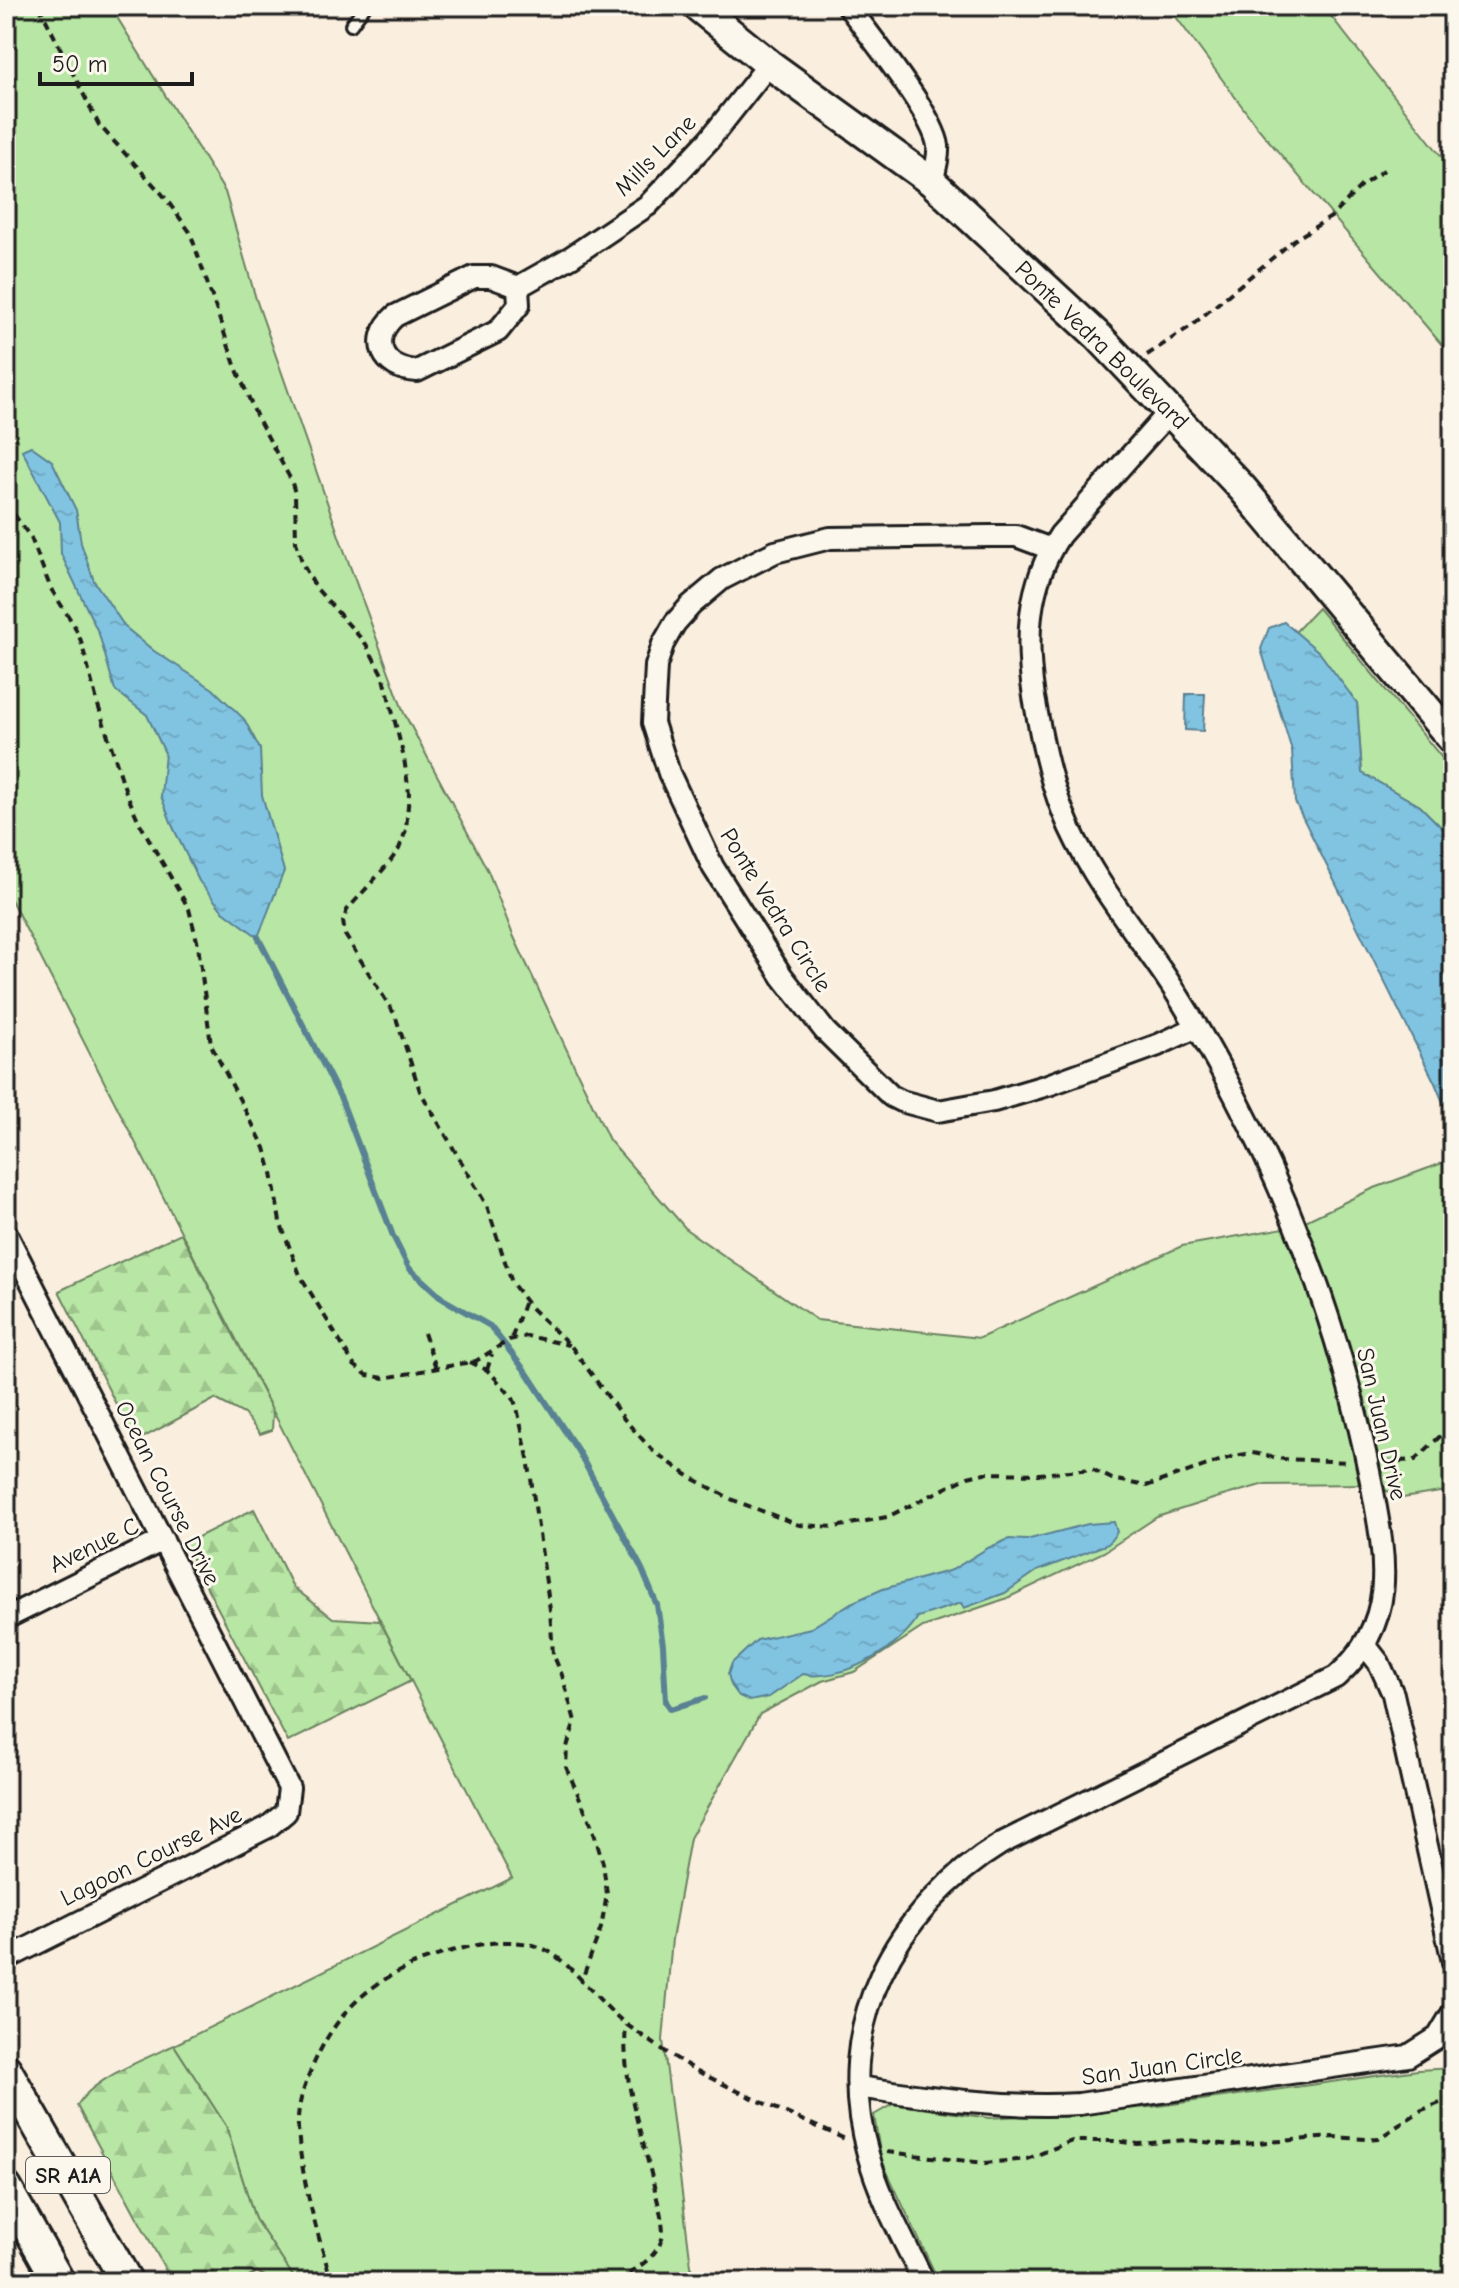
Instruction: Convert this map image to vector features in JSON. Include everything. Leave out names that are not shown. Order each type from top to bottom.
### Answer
[{"type":"main road","name":"SR A1A","points":[[6,2070],[127,2282]]},
{"type":"main road","name":"SR A1A","points":[[6,2188],[59,2282]]},
{"type":"street","name":"Ponte Vedra Boulevard","points":[[697,6],[769,64],[932,182],[1128,367],[1242,488],[1453,740]]},
{"type":"street","points":[[848,6],[923,112],[938,143],[932,182]]},
{"type":"street","name":"Mills Lane","points":[[518,287],[571,257],[648,205],[709,140],[769,64]]},
{"type":"street","points":[[474,277],[491,277],[518,287],[519,305],[498,331],[417,371],[403,371],[391,365],[383,353],[382,335],[395,316],[474,277]]},
{"type":"street","name":"San Juan Drive","points":[[924,2282],[877,2183],[866,2148],[858,2087],[861,2046],[870,2002],[897,1943],[918,1913],[943,1886],[1002,1843],[1323,1686],[1347,1667],[1365,1645],[1379,1616],[1384,1586],[1367,1463],[1339,1350],[1309,1263],[1271,1169],[1197,1027],[1084,857],[1053,784],[1041,736],[1028,640],[1036,584],[1060,535],[1171,410]]},
{"type":"street","name":"Ponte Vedra Circle","points":[[1051,549],[1016,536],[830,538],[803,543],[767,556],[722,579],[675,623],[663,644],[656,666],[653,723],[669,773],[713,867],[782,976],[825,1031],[891,1096],[938,1111],[994,1101],[1062,1080],[1158,1045],[1197,1027]]},
{"type":"street","name":"Ocean Course Drive","points":[[6,1233],[15,1271],[163,1540],[284,1778]]},
{"type":"street","name":"Avenue C","points":[[6,1618],[163,1540]]},
{"type":"street","points":[[1365,1645],[1379,1663],[1393,1694],[1453,1962]]},
{"type":"street","name":"Lagoon Course Ave","points":[[6,1959],[268,1827],[286,1812],[289,1788],[284,1778]]},
{"type":"street","name":"San Juan Circle","points":[[858,2087],[972,2103],[1033,2106],[1079,2104],[1408,2056],[1438,2037],[1453,2012]]},
{"type":"lane","points":[[351,25],[365,6]]},
{"type":"path","points":[[39,6],[99,125],[163,195],[190,232],[235,365],[256,415],[291,480],[295,493],[296,542],[303,565],[316,588],[366,644],[384,678],[404,758],[409,793],[406,830],[399,849],[389,863],[347,910],[343,921],[345,935],[395,1015],[420,1091],[487,1206],[512,1283],[571,1346],[624,1419],[652,1450],[687,1475],[733,1500],[799,1525],[835,1527],[887,1517],[968,1477],[985,1473],[1039,1474],[1092,1469],[1112,1479],[1146,1486],[1234,1456],[1252,1453],[1284,1459],[1367,1463],[1415,1460],[1453,1424]]},
{"type":"path","points":[[1128,367],[1191,326],[1294,240],[1331,217],[1361,186],[1384,170]]},
{"type":"path","points":[[6,503],[23,525],[51,589],[74,625],[126,792],[139,822],[189,909],[198,945],[211,1045],[265,1148],[280,1222],[300,1275],[354,1365],[367,1375],[384,1378],[470,1362],[510,1340],[527,1336],[571,1346]]},
{"type":"path","points":[[510,1340],[516,1331],[525,1300]]},
{"type":"path","points":[[424,1333],[436,1368]]},
{"type":"path","points":[[487,1370],[492,1352]]},
{"type":"path","points":[[470,1362],[487,1370],[513,1398],[517,1408],[528,1458],[550,1610],[553,1654],[575,1721],[567,1747],[566,1767],[592,1826],[603,1863],[607,1894],[601,1928],[581,1982]]},
{"type":"path","points":[[332,2282],[315,2224],[298,2126],[300,2097],[324,2038],[343,2013],[381,1981],[411,1964],[482,1945],[511,1942],[545,1949],[626,2025],[715,2080],[866,2148],[922,2158],[985,2163],[1027,2159],[1072,2141],[1138,2144],[1187,2140],[1231,2145],[1332,2137],[1379,2138],[1422,2110],[1453,2098]]},
{"type":"path","points":[[618,2282],[659,2250],[663,2236],[645,2146],[626,2076],[626,2025]]},
{"type":"green space","points":[[6,6],[110,6],[225,192],[256,299],[404,713],[488,871],[513,935],[609,1140],[687,1230],[817,1320],[980,1338],[1182,1246],[1295,1226],[1372,1189],[1453,1159],[1453,1490],[1403,1498],[1371,1484],[1261,1485],[1157,1517],[1104,1552],[1005,1599],[923,1627],[854,1672],[822,1681],[760,1714],[690,1838],[672,1939],[663,2040],[693,2282],[297,2282],[255,2219],[226,2126],[174,2045],[512,1878],[6,890]]},
{"type":"green space","points":[[1168,6],[1323,6],[1453,171],[1453,358],[1258,128]]},
{"type":"green space","points":[[1318,608],[1453,771],[1453,839],[1420,806],[1362,773],[1357,703],[1295,632]]},
{"type":"green space","points":[[181,1233],[273,1412],[272,1430],[260,1434],[244,1414],[215,1399],[135,1442],[59,1291]]},
{"type":"green space","points":[[254,1509],[293,1587],[333,1618],[380,1621],[411,1681],[288,1742],[184,1544]]},
{"type":"green space","points":[[174,2045],[226,2126],[255,2219],[297,2282],[276,2282],[257,2272],[241,2282],[172,2282],[77,2106],[84,2096],[107,2078]]},
{"type":"green space","points":[[1453,2068],[1453,2282],[939,2282],[881,2159],[874,2115],[893,2104],[989,2118],[1151,2107],[1418,2070]]},
{"type":"water","points":[[31,446],[52,461],[76,510],[81,543],[94,581],[125,627],[154,651],[213,689],[244,719],[260,749],[262,795],[284,871],[258,937],[222,910],[199,881],[173,827],[161,796],[165,753],[147,715],[115,690],[99,634],[61,554],[60,522],[22,450]]},
{"type":"water","points":[[1284,622],[1319,652],[1357,703],[1362,773],[1420,806],[1453,839],[1453,1126],[1435,1083],[1295,802],[1292,751],[1261,649],[1269,628]]},
{"type":"water","points":[[1186,694],[1205,694],[1203,731],[1185,730]]},
{"type":"water","points":[[1114,1522],[1117,1532],[1108,1544],[1037,1571],[1005,1593],[964,1608],[961,1603],[918,1617],[897,1641],[851,1668],[818,1675],[803,1674],[769,1697],[750,1701],[739,1696],[731,1685],[728,1674],[732,1663],[757,1640],[811,1628],[851,1603],[883,1589],[952,1570],[1009,1539],[1026,1540],[1088,1524]]},
{"type":"waterway","points":[[258,937],[341,1099],[393,1236],[409,1268],[443,1299],[490,1326],[527,1373],[578,1451],[641,1567],[657,1605],[666,1702],[671,1709],[705,1698]]}]
